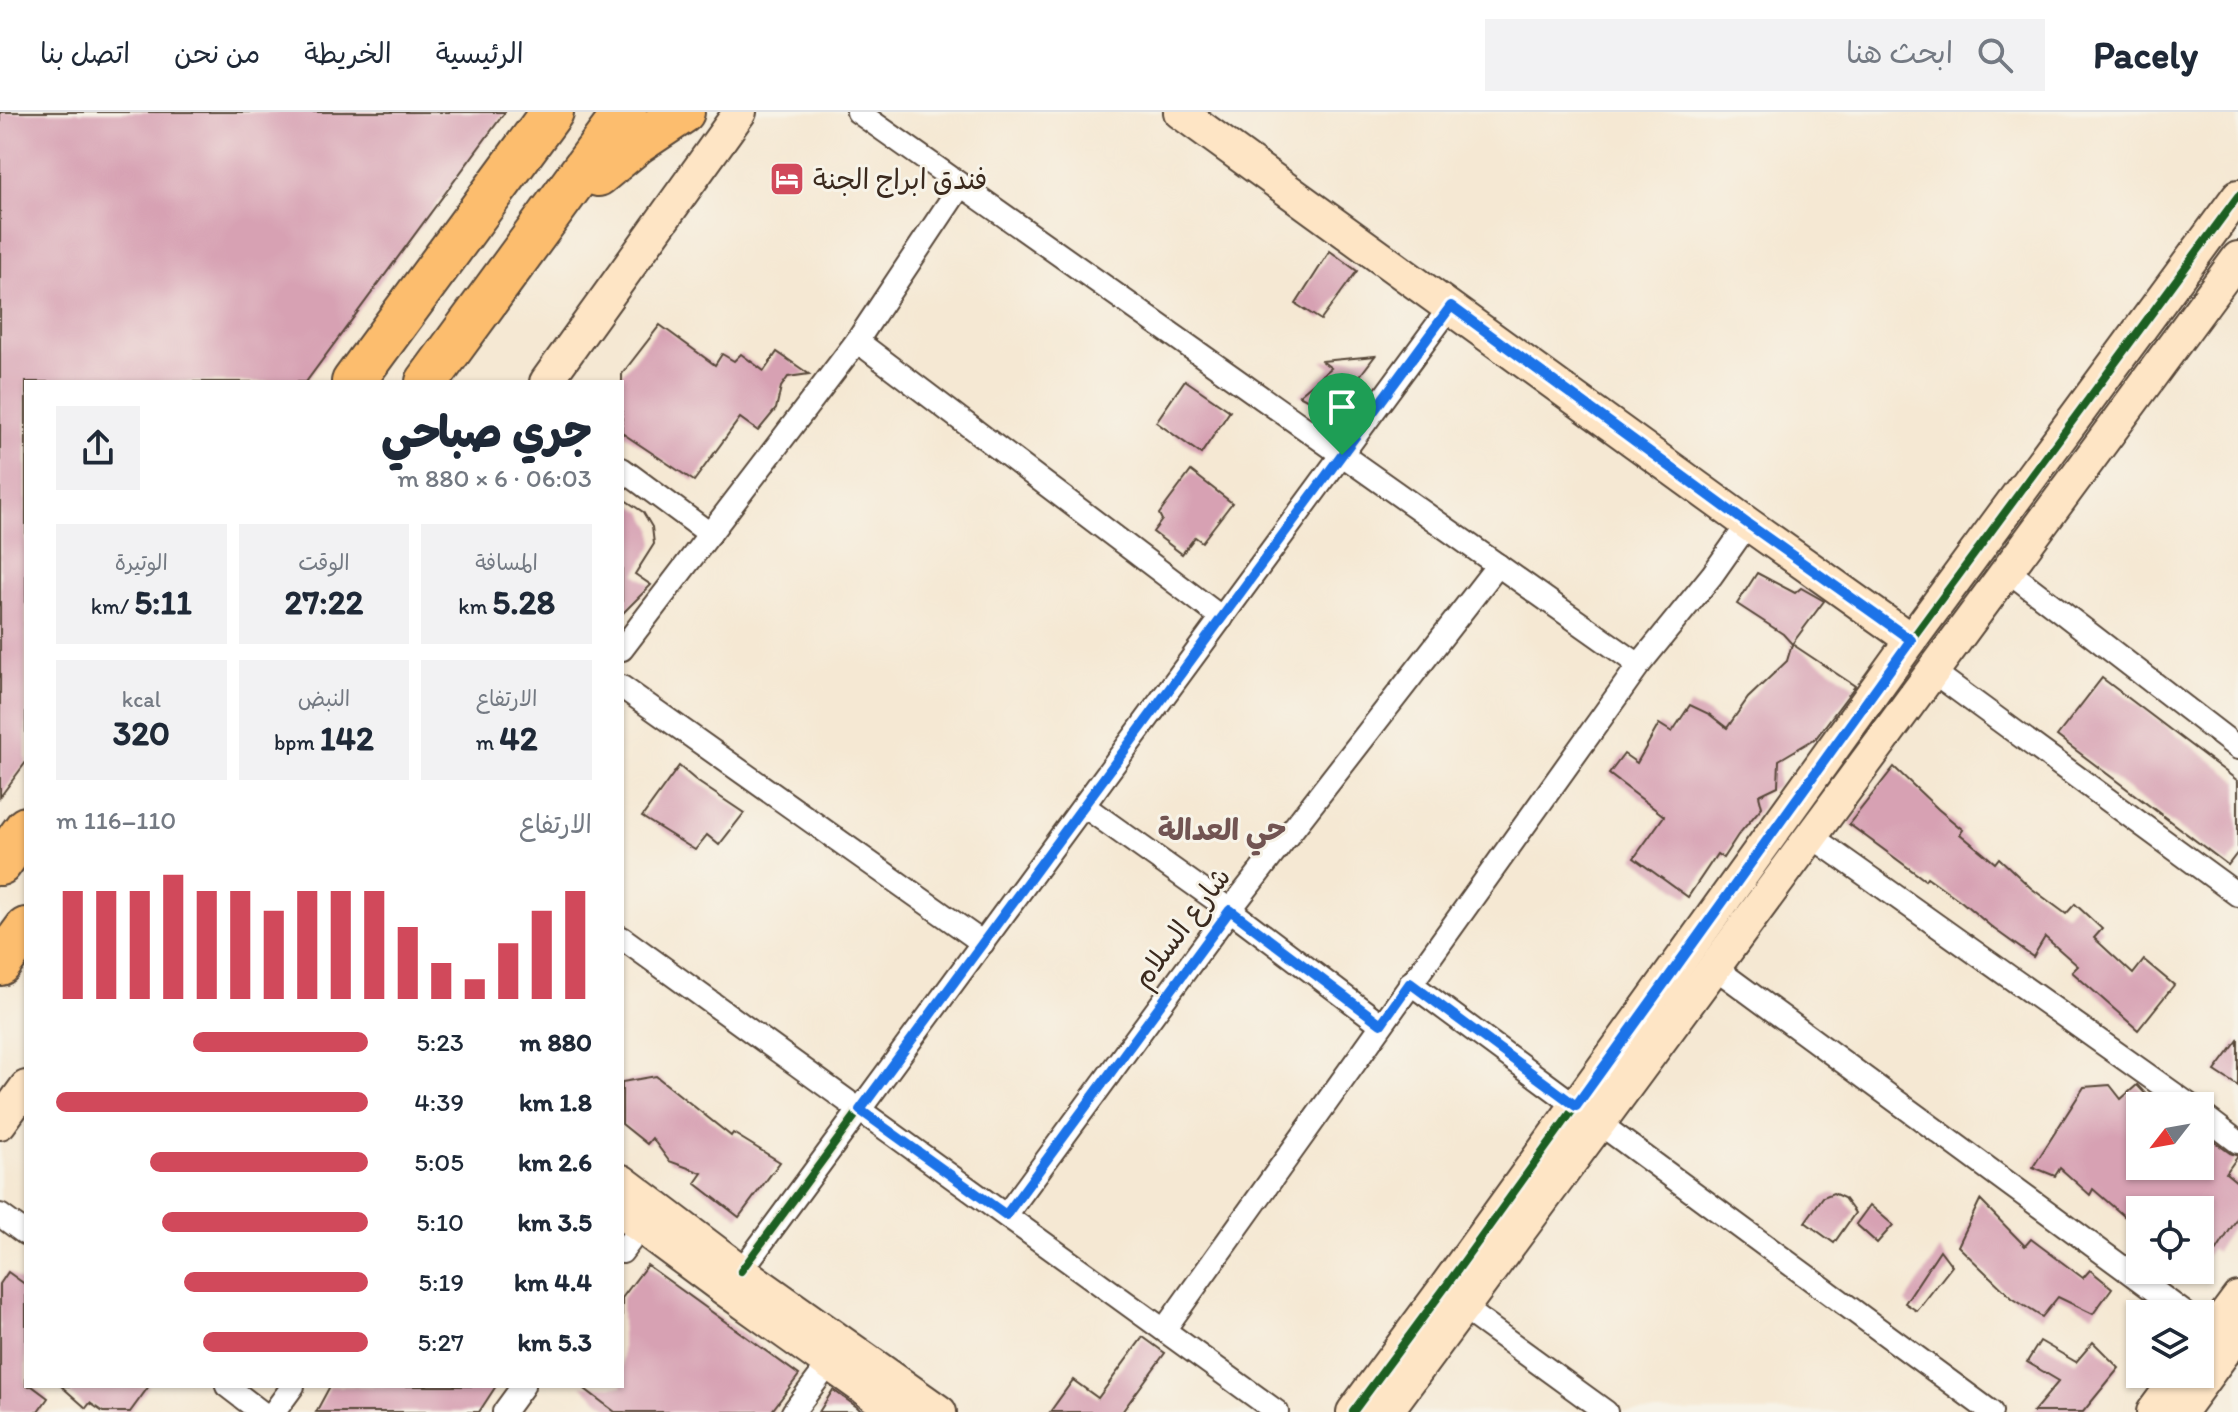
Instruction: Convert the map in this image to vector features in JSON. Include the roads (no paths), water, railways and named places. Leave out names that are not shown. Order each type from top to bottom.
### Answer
[{"type":"highway","points":[[354,380],[552,112]]},
{"type":"highway","points":[[428,380],[625,112]]},
{"type":"highway","points":[[553,211],[638,142],[683,112]]},
{"type":"highway","points":[[0,964],[24,932]]},
{"type":"street","points":[[547,380],[740,112]]},
{"type":"street","points":[[858,112],[1639,665]]},
{"type":"street","points":[[1180,112],[1911,640]]},
{"type":"street","points":[[624,646],[857,341],[961,185]]},
{"type":"street","points":[[1386,1412],[1463,1308],[1783,817],[2238,196]]},
{"type":"street","points":[[1353,1412],[1588,1115],[1714,967],[2231,268],[2195,255]]},
{"type":"street","points":[[741,1271],[1451,306]]},
{"type":"street","points":[[857,341],[1222,618]]},
{"type":"street","points":[[624,470],[710,534]]},
{"type":"street","points":[[1164,1330],[1639,665],[1712,575],[1748,524]]},
{"type":"street","name":"شارع السلام","points":[[1006,1215],[1230,910],[1498,565]]},
{"type":"street","points":[[2007,570],[2238,748]]},
{"type":"street","points":[[1932,671],[2238,895]]},
{"type":"street","points":[[624,688],[983,943]]},
{"type":"street","points":[[1084,806],[1230,910],[1381,1024]]},
{"type":"street","points":[[1783,817],[2171,1092]]},
{"type":"street","points":[[624,939],[1277,1412]]},
{"type":"street","points":[[1714,967],[2167,1300]]},
{"type":"street","points":[[1410,983],[1991,1412]]},
{"type":"street","points":[[0,1123],[24,1090]]},
{"type":"street","points":[[2214,1124],[2238,1142]]},
{"type":"street","points":[[624,1183],[741,1271],[940,1412]]},
{"type":"street","points":[[0,1215],[24,1233]]},
{"type":"street","points":[[624,1246],[632,1220],[897,1412]]},
{"type":"street","points":[[2214,1332],[2238,1298]]},
{"type":"street","points":[[1463,1308],[1606,1412]]},
{"type":"street","points":[[793,1412],[829,1364]]},
{"type":"street","points":[[230,1388],[261,1412]]},
{"type":"street","points":[[274,1412],[292,1388]]},
{"type":"street","points":[[504,1412],[522,1388]]},
{"type":"street","points":[[2153,1412],[2171,1388]]},
{"type":"street","points":[[2180,1412],[2190,1388]]},
{"type":"place","name":"فندق ابراج الجنة","points":[[787,179]]},
{"type":"district","name":"حي العدالة","points":[[1222,829]]}]
